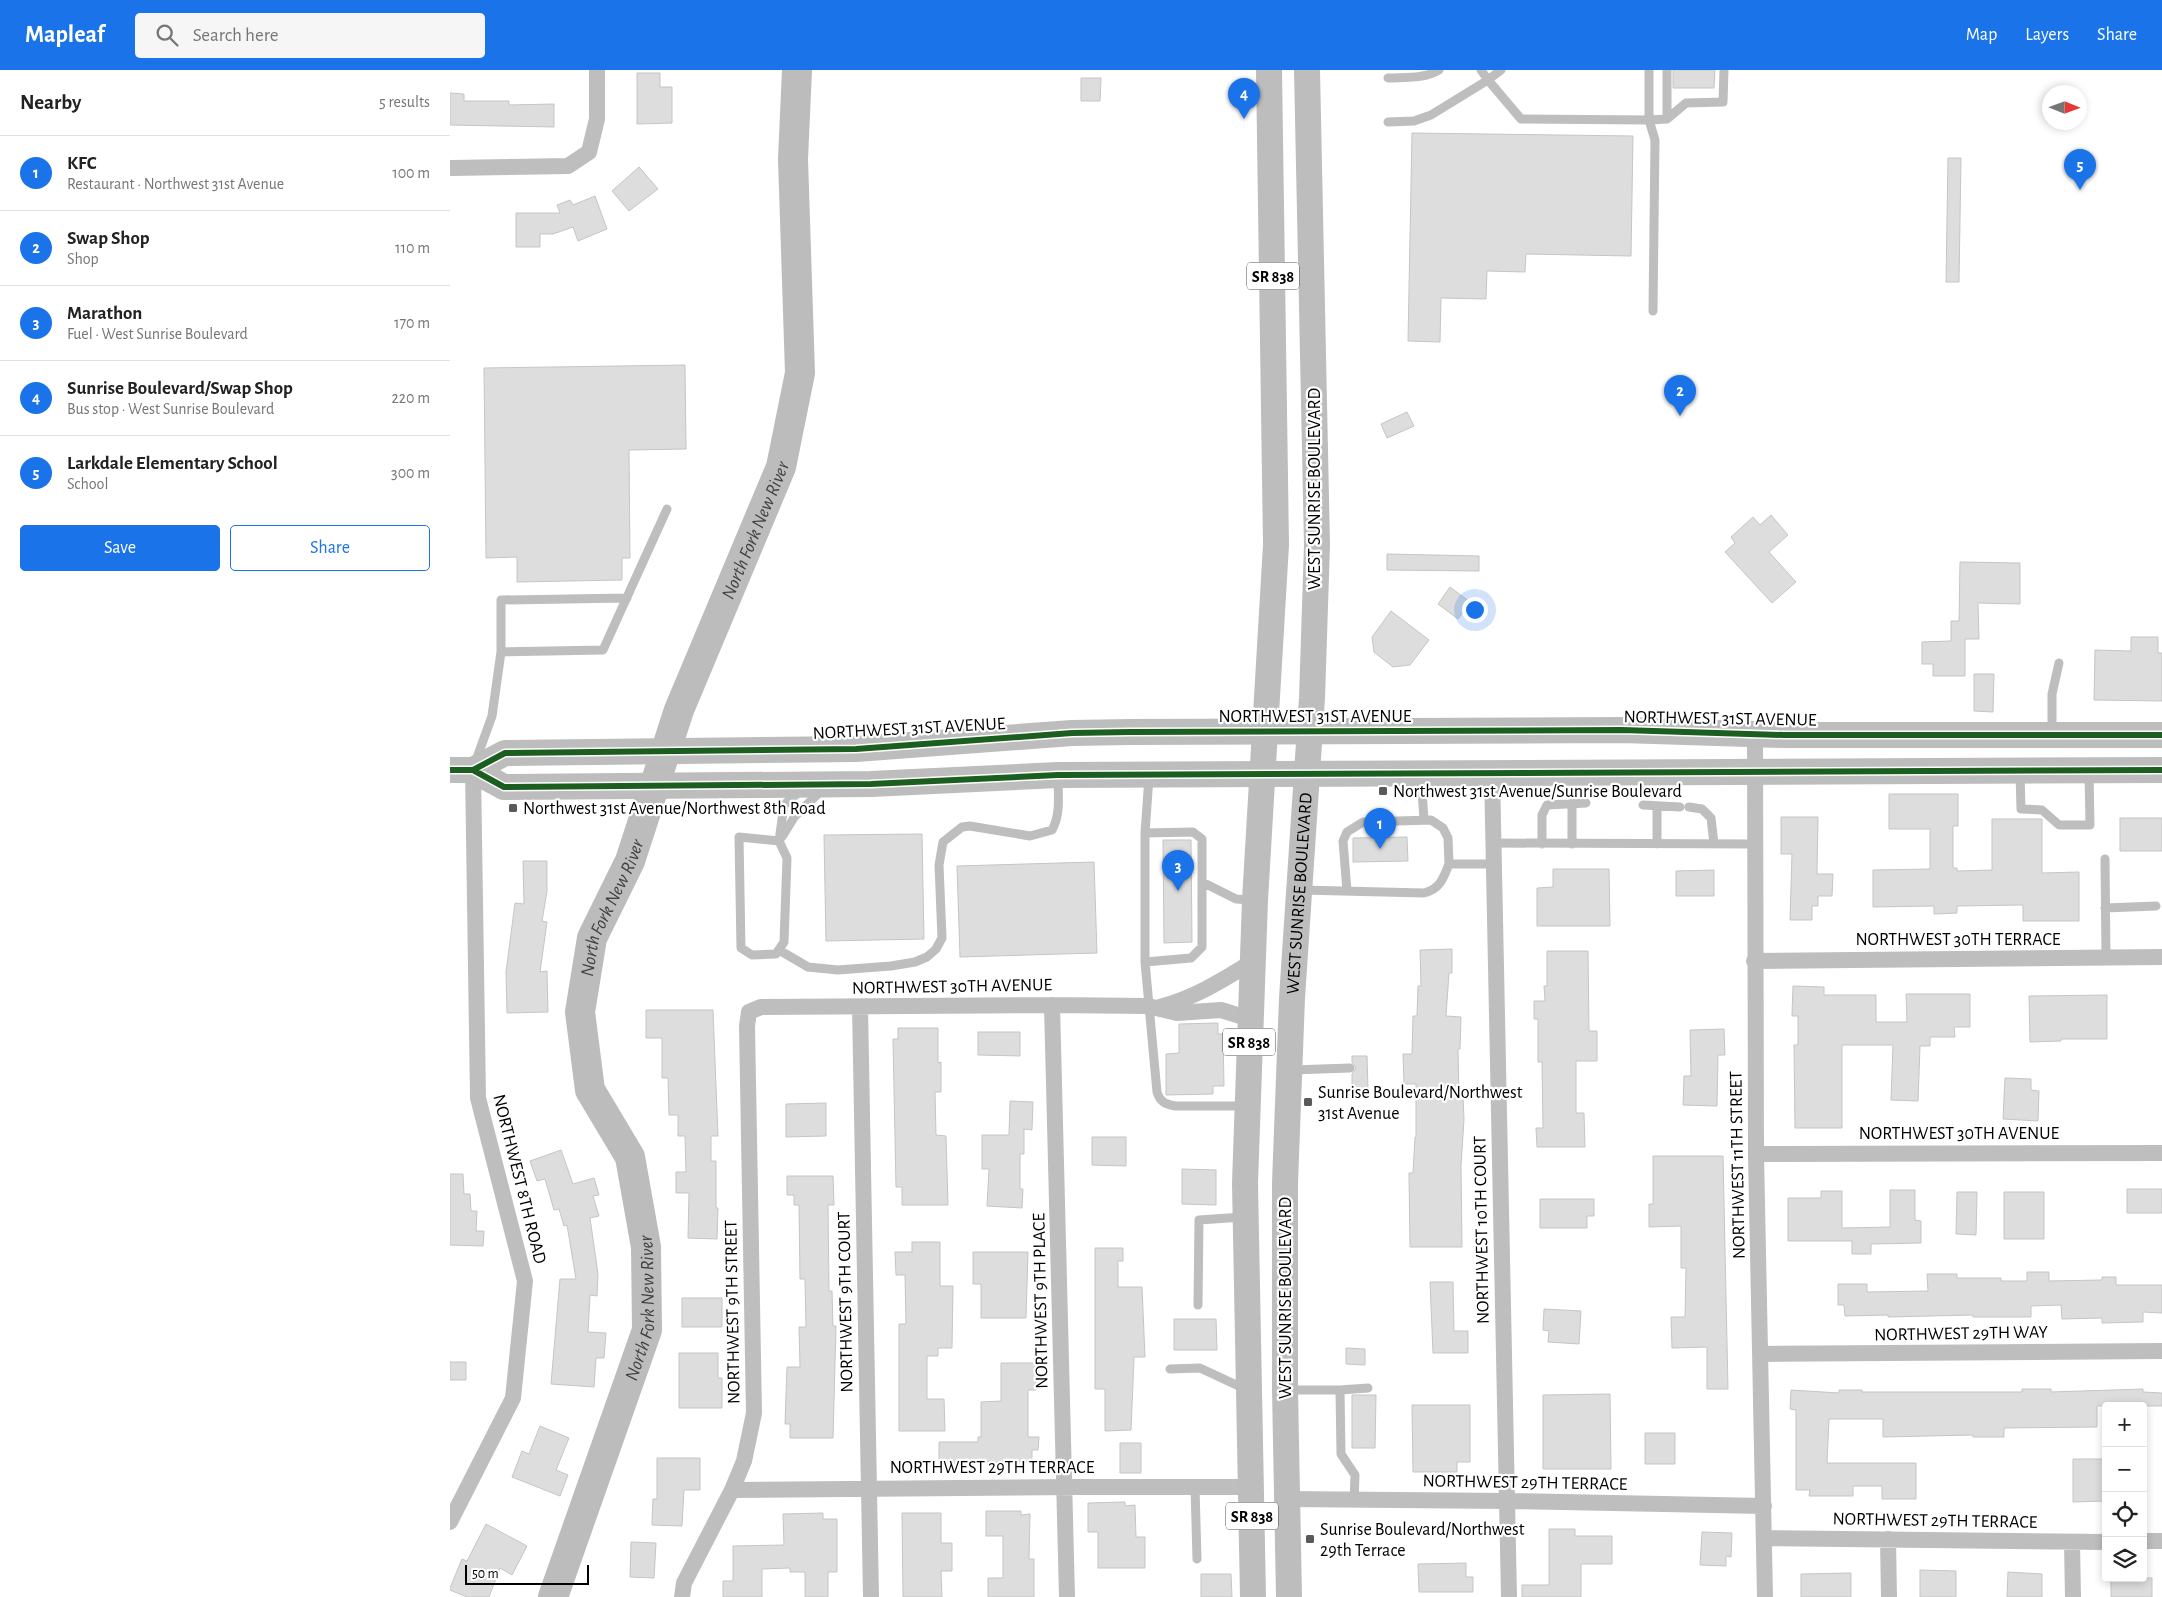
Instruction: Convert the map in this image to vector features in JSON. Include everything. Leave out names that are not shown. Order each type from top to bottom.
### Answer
[{"type":"main road","name":"WEST SUNRISE BOULEVARD","points":[[1253,1597],[1246,1217],[1247,1106],[1254,900],[1276,544],[1269,70]]},
{"type":"main road","name":"WEST SUNRISE BOULEVARD","points":[[1289,1597],[1286,1500],[1284,1183],[1310,731],[1317,546],[1307,70]]},
{"type":"main road","name":"NORTHWEST 31ST AVENUE","points":[[461,770],[505,753],[856,749],[1072,733],[1613,730],[1754,734],[2162,735]]},
{"type":"main road","points":[[817,785],[817,771],[832,759],[856,749]]},
{"type":"main road","points":[[461,770],[504,787],[817,785],[1058,774],[2162,770]]},
{"type":"main road","points":[[1250,1436],[1266,1480],[1278,1496],[1286,1500]]},
{"type":"main road","points":[[1252,1487],[1262,1493],[1273,1505],[1287,1539]]},
{"type":"street","points":[[450,168],[568,166],[589,152],[598,120],[597,70]]},
{"type":"street","name":"NORTHWEST 11TH STREET","points":[[1754,734],[1756,1154],[1766,1597]]},
{"type":"street","name":"NORTHWEST 8TH ROAD","points":[[450,1522],[458,1494],[513,1398],[525,1281],[478,1098],[461,770]]},
{"type":"street","name":"NORTHWEST 10TH COURT","points":[[1492,773],[1509,1597]]},
{"type":"street","name":"NORTHWEST 30TH TERRACE","points":[[1754,961],[2162,957]]},
{"type":"street","name":"NORTHWEST 30TH AVENUE","points":[[1152,1007],[1186,1000],[1217,984],[1252,962]]},
{"type":"street","name":"NORTHWEST 30TH AVENUE","points":[[749,1012],[760,1007],[1052,1005],[1152,1007],[1177,1013],[1221,1010],[1250,1019]]},
{"type":"street","name":"NORTHWEST 9TH PLACE","points":[[1052,1005],[1067,1597]]},
{"type":"street","name":"NORTHWEST 9TH COURT","points":[[860,1007],[871,1597]]},
{"type":"street","name":"NORTHWEST 9TH STREET","points":[[682,1597],[684,1583],[732,1490],[744,1461],[754,1413],[746,1026],[749,1012]]},
{"type":"street","name":"NORTHWEST 30TH AVENUE","points":[[1756,1154],[2162,1153]]},
{"type":"street","name":"NORTHWEST 29TH WAY","points":[[1760,1354],[2162,1351]]},
{"type":"street","name":"NORTHWEST 29TH TERRACE","points":[[732,1490],[1252,1487]]},
{"type":"street","name":"NORTHWEST 29TH TERRACE","points":[[1286,1500],[1508,1501],[1764,1506]]},
{"type":"street","name":"NORTHWEST 29TH TERRACE","points":[[1764,1538],[2102,1542]]},
{"type":"street","points":[[1888,1539],[1889,1597]]},
{"type":"street","points":[[2147,1541],[2162,1541]]},
{"type":"street","points":[[2072,1542],[2073,1597]]},
{"type":"lane","points":[[1388,78],[1424,76],[1433,74],[1438,70]]},
{"type":"lane","points":[[1481,70],[1521,119],[1649,120],[1667,119],[1686,102],[1723,102],[1724,70]]},
{"type":"lane","points":[[1388,122],[1414,121],[1431,115],[1501,70]]},
{"type":"lane","points":[[1649,70],[1649,120],[1655,140],[1653,311]]},
{"type":"lane","points":[[1667,70],[1667,119]]},
{"type":"lane","points":[[501,652],[603,650],[667,508]]},
{"type":"lane","points":[[461,770],[492,716],[501,652],[502,600],[627,598]]},
{"type":"lane","points":[[2052,735],[2052,694],[2059,663]]},
{"type":"lane","points":[[2020,771],[2021,809],[2042,810],[2059,825],[2090,825],[2089,771]]},
{"type":"lane","points":[[1421,772],[1424,820]]},
{"type":"lane","points":[[779,950],[808,967],[838,970],[891,966],[915,962],[927,957],[936,949],[942,938],[939,865],[943,842],[962,827],[970,826],[1030,836],[1052,830],[1057,821],[1058,813],[1058,774]]},
{"type":"lane","points":[[1149,774],[1145,833],[1145,962],[1152,1007],[1160,1100],[1175,1106],[1247,1106]]},
{"type":"lane","points":[[779,841],[739,838],[741,948],[752,955],[776,954],[784,942],[787,858],[779,841],[784,805],[817,785]]},
{"type":"lane","points":[[779,841],[817,785]]},
{"type":"lane","points":[[1572,803],[1572,844]]},
{"type":"lane","points":[[1542,844],[1542,814],[1548,805],[1586,803]]},
{"type":"lane","points":[[1643,806],[1702,809],[1711,818],[1714,844]]},
{"type":"lane","points":[[1657,806],[1657,844]]},
{"type":"lane","points":[[1300,890],[1424,893],[1434,890],[1442,881],[1449,864],[1448,838],[1442,828],[1431,820],[1363,822],[1347,832],[1343,841],[1347,891]]},
{"type":"lane","points":[[1145,833],[1193,832],[1202,839],[1202,947],[1191,958],[1145,962]]},
{"type":"lane","points":[[1492,843],[1754,844]]},
{"type":"lane","points":[[2105,859],[2106,958]]},
{"type":"lane","points":[[1449,864],[1495,864]]},
{"type":"lane","points":[[1202,882],[1236,899],[1254,900]]},
{"type":"lane","points":[[2105,908],[2156,906]]},
{"type":"lane","points":[[1289,1070],[1350,1068]]},
{"type":"lane","points":[[1198,1305],[1199,1220],[1246,1217]]},
{"type":"lane","points":[[1170,1369],[1200,1368],[1250,1392]]},
{"type":"lane","points":[[1285,1390],[1368,1388]]},
{"type":"lane","points":[[1340,1390],[1341,1454],[1355,1475],[1354,1501]]},
{"type":"lane","points":[[1195,1487],[1197,1558]]},
{"type":"building","points":[[1673,70],[1715,70],[1714,88],[1673,88]]},
{"type":"building","points":[[637,73],[660,73],[660,87],[672,87],[672,123],[637,124]]},
{"type":"building","points":[[1081,78],[1101,78],[1100,101],[1081,101]]},
{"type":"building","points":[[450,93],[464,94],[464,101],[509,101],[509,105],[554,104],[554,127],[450,125]]},
{"type":"building","points":[[1412,133],[1633,136],[1631,256],[1526,254],[1525,272],[1487,271],[1486,299],[1441,298],[1440,342],[1408,341]]},
{"type":"building","points":[[1948,158],[1961,158],[1959,282],[1946,282]]},
{"type":"building","points":[[639,167],[658,189],[629,211],[612,191]]},
{"type":"building","points":[[595,196],[607,229],[578,241],[573,227],[553,234],[540,234],[540,247],[516,247],[516,213],[560,213],[557,205],[570,200],[573,205]]},
{"type":"building","points":[[685,365],[686,449],[629,450],[630,558],[622,558],[622,580],[517,582],[517,557],[486,558],[484,368]]},
{"type":"building","points":[[1407,412],[1414,426],[1387,438],[1381,424]]},
{"type":"building","points":[[1771,515],[1788,535],[1769,552],[1796,582],[1772,603],[1725,552],[1735,543],[1731,537],[1753,517],[1760,525]]},
{"type":"building","points":[[1387,554],[1479,556],[1479,571],[1387,570]]},
{"type":"building","points":[[1960,562],[2020,563],[2020,604],[1978,603],[1979,639],[1965,639],[1965,676],[1933,676],[1933,664],[1922,664],[1922,642],[1951,641],[1951,621],[1959,621]]},
{"type":"building","points":[[1450,587],[1470,602],[1458,619],[1438,604]]},
{"type":"building","points":[[1391,611],[1429,640],[1410,665],[1393,667],[1374,652],[1372,637]]},
{"type":"building","points":[[2131,637],[2158,637],[2158,653],[2162,653],[2162,701],[2094,700],[2095,650],[2131,651]]},
{"type":"building","points":[[1974,674],[1994,674],[1993,712],[1974,711]]},
{"type":"building","points":[[1889,794],[1958,794],[1958,826],[1953,826],[1953,868],[1957,868],[1957,871],[1992,870],[1992,819],[2042,819],[2042,873],[2079,872],[2079,921],[2023,921],[2023,905],[1957,906],[1957,913],[1934,914],[1934,906],[1873,907],[1873,870],[1930,869],[1930,829],[1889,829]]},
{"type":"building","points":[[1781,817],[1818,817],[1817,874],[1833,874],[1832,896],[1818,896],[1818,906],[1812,906],[1812,920],[1790,920],[1792,854],[1781,854]]},
{"type":"building","points":[[2120,818],[2162,818],[2162,851],[2120,851]]},
{"type":"building","points":[[922,834],[924,939],[826,941],[824,835]]},
{"type":"building","points":[[1407,837],[1408,861],[1353,862],[1353,838]]},
{"type":"building","points":[[1163,840],[1191,840],[1192,942],[1164,943]]},
{"type":"building","points":[[523,861],[547,861],[547,891],[542,921],[547,922],[540,972],[547,971],[548,1012],[507,1013],[506,972],[515,903],[524,904]]},
{"type":"building","points":[[1094,862],[1097,953],[960,957],[957,866]]},
{"type":"building","points":[[1553,869],[1609,869],[1610,926],[1537,926],[1537,888],[1553,887]]},
{"type":"building","points":[[1714,870],[1714,896],[1676,896],[1676,871]]},
{"type":"building","points":[[1452,949],[1452,973],[1449,973],[1446,1016],[1461,1017],[1460,1049],[1458,1049],[1459,1097],[1463,1097],[1464,1119],[1461,1166],[1462,1247],[1410,1247],[1409,1173],[1413,1173],[1416,1137],[1416,1084],[1404,1084],[1403,1054],[1412,1054],[1413,1016],[1417,1016],[1418,986],[1421,986],[1420,950]]},
{"type":"building","points":[[1547,951],[1588,951],[1589,1031],[1597,1031],[1597,1061],[1576,1061],[1576,1113],[1584,1113],[1585,1147],[1537,1147],[1536,1128],[1543,1128],[1542,1062],[1538,1062],[1538,1019],[1534,1019],[1534,1001],[1545,1001],[1544,986],[1547,986]]},
{"type":"building","points":[[1793,986],[1824,987],[1824,995],[1876,995],[1876,1022],[1907,1022],[1906,994],[1970,994],[1970,1027],[1954,1027],[1955,1037],[1930,1037],[1930,1046],[1920,1046],[1918,1101],[1891,1100],[1893,1045],[1842,1045],[1842,1128],[1795,1128],[1794,1045],[1798,1045],[1798,1016],[1792,1016]]},
{"type":"building","points":[[2107,995],[2107,1039],[2061,1039],[2061,1041],[2030,1042],[2029,996]]},
{"type":"building","points":[[646,1010],[713,1010],[718,1136],[711,1136],[711,1161],[716,1161],[717,1239],[688,1238],[689,1193],[676,1193],[676,1172],[686,1172],[685,1136],[678,1136],[678,1115],[669,1115],[668,1078],[662,1078],[662,1038],[646,1038]]},
{"type":"building","points":[[1218,1023],[1218,1034],[1223,1034],[1224,1086],[1213,1086],[1213,1094],[1166,1095],[1166,1054],[1179,1053],[1179,1024]]},
{"type":"building","points":[[898,1028],[938,1028],[938,1063],[941,1062],[941,1092],[935,1092],[936,1135],[946,1136],[948,1205],[902,1205],[902,1187],[896,1187],[893,1039],[898,1039]]},
{"type":"building","points":[[1724,1029],[1725,1055],[1718,1055],[1717,1106],[1683,1105],[1684,1076],[1691,1076],[1690,1030]]},
{"type":"building","points":[[978,1032],[1020,1032],[1020,1056],[978,1055]]},
{"type":"building","points":[[1352,1056],[1367,1056],[1368,1090],[1352,1090],[1352,1074],[1356,1068],[1352,1062]]},
{"type":"building","points":[[2005,1078],[2031,1079],[2031,1090],[2039,1091],[2038,1121],[2003,1119]]},
{"type":"building","points":[[1010,1101],[1033,1102],[1032,1130],[1024,1129],[1024,1154],[1020,1154],[1020,1189],[1023,1189],[1022,1208],[987,1206],[989,1169],[982,1169],[982,1135],[1009,1135]]},
{"type":"building","points":[[826,1103],[826,1136],[786,1137],[786,1104]]},
{"type":"building","points":[[1092,1137],[1126,1137],[1126,1166],[1092,1165]]},
{"type":"building","points":[[561,1150],[573,1184],[594,1178],[599,1195],[593,1196],[599,1216],[590,1218],[598,1274],[597,1296],[590,1295],[588,1332],[606,1333],[604,1358],[596,1358],[594,1387],[551,1384],[560,1279],[576,1279],[567,1225],[564,1226],[559,1209],[554,1210],[545,1179],[537,1181],[530,1161]]},
{"type":"building","points":[[1653,1156],[1723,1156],[1728,1389],[1707,1389],[1707,1347],[1672,1348],[1671,1317],[1685,1317],[1686,1268],[1681,1268],[1681,1226],[1649,1227],[1649,1204],[1653,1204]]},
{"type":"building","points":[[1182,1169],[1216,1170],[1216,1205],[1182,1204]]},
{"type":"building","points":[[450,1174],[463,1174],[464,1194],[470,1194],[471,1211],[477,1211],[476,1231],[484,1231],[483,1246],[450,1245]]},
{"type":"building","points":[[787,1176],[833,1176],[834,1205],[828,1205],[829,1291],[832,1291],[833,1326],[836,1326],[833,1438],[790,1438],[790,1424],[785,1424],[787,1367],[800,1367],[799,1327],[806,1327],[805,1279],[800,1279],[799,1205],[794,1205],[794,1195],[787,1195]]},
{"type":"building","points":[[2127,1189],[2162,1189],[2162,1213],[2127,1213]]},
{"type":"building","points":[[1890,1190],[1915,1190],[1915,1220],[1921,1221],[1921,1243],[1871,1244],[1871,1254],[1852,1254],[1852,1241],[1788,1241],[1788,1198],[1821,1198],[1821,1191],[1842,1191],[1842,1228],[1890,1227]]},
{"type":"building","points":[[1957,1192],[1977,1192],[1976,1235],[1956,1234]]},
{"type":"building","points":[[2004,1192],[2044,1192],[2044,1239],[2004,1239]]},
{"type":"building","points":[[1540,1199],[1594,1199],[1594,1216],[1587,1216],[1587,1228],[1540,1228]]},
{"type":"building","points":[[912,1242],[940,1242],[940,1286],[953,1286],[952,1348],[938,1348],[938,1356],[927,1356],[927,1399],[944,1399],[945,1431],[899,1431],[899,1324],[906,1324],[905,1275],[896,1275],[895,1252],[912,1252]]},
{"type":"building","points":[[1095,1248],[1123,1248],[1123,1261],[1118,1261],[1118,1287],[1142,1287],[1145,1357],[1134,1357],[1131,1430],[1105,1431],[1105,1389],[1095,1389]]},
{"type":"building","points":[[973,1252],[1028,1252],[1026,1318],[981,1318],[981,1284],[973,1284]]},
{"type":"building","points":[[2027,1272],[2049,1272],[2049,1281],[2102,1280],[2102,1277],[2116,1277],[2116,1285],[2162,1285],[2162,1313],[2143,1312],[2143,1322],[2102,1323],[2102,1318],[2062,1319],[2061,1305],[2031,1306],[2031,1317],[1973,1317],[1973,1315],[1888,1317],[1888,1315],[1845,1316],[1844,1305],[1838,1305],[1838,1284],[1867,1284],[1867,1292],[1928,1291],[1927,1274],[1957,1274],[1957,1278],[2001,1278],[2001,1281],[2027,1281]]},
{"type":"building","points":[[1430,1282],[1453,1282],[1454,1331],[1468,1331],[1468,1353],[1433,1353]]},
{"type":"building","points":[[682,1298],[722,1298],[722,1327],[682,1327]]},
{"type":"building","points":[[1544,1309],[1581,1311],[1579,1344],[1548,1342],[1549,1331],[1543,1330]]},
{"type":"building","points":[[1174,1319],[1216,1319],[1217,1350],[1174,1350]]},
{"type":"building","points":[[1346,1348],[1365,1349],[1365,1365],[1346,1364]]},
{"type":"building","points":[[679,1353],[718,1353],[718,1378],[722,1378],[722,1408],[679,1408]]},
{"type":"building","points":[[450,1362],[466,1362],[466,1380],[450,1380]]},
{"type":"building","points":[[1001,1363],[1035,1363],[1036,1390],[1028,1390],[1028,1437],[1039,1437],[1038,1450],[1032,1450],[1032,1462],[961,1462],[961,1467],[939,1467],[939,1442],[978,1442],[978,1437],[981,1437],[981,1402],[1001,1401]]},
{"type":"building","points":[[2022,1389],[2051,1389],[2051,1392],[2143,1389],[2143,1392],[2162,1393],[2162,1406],[2147,1406],[2147,1402],[2102,1402],[2102,1406],[2097,1406],[2097,1427],[2004,1428],[2004,1437],[1973,1437],[1973,1435],[1883,1437],[1883,1419],[1829,1419],[1827,1463],[1916,1463],[1916,1499],[1882,1499],[1882,1486],[1853,1486],[1853,1496],[1809,1496],[1810,1490],[1796,1490],[1796,1410],[1790,1409],[1791,1390],[1839,1393],[1839,1390],[1862,1390],[1862,1392],[2022,1392]]},
{"type":"building","points":[[1610,1394],[1611,1469],[1543,1469],[1543,1395]]},
{"type":"building","points":[[1352,1395],[1376,1395],[1375,1448],[1352,1448]]},
{"type":"building","points":[[1412,1405],[1470,1405],[1470,1462],[1457,1462],[1457,1472],[1413,1472]]},
{"type":"building","points":[[540,1426],[569,1438],[556,1470],[568,1475],[560,1496],[512,1477],[522,1451],[529,1454]]},
{"type":"building","points":[[1645,1433],[1675,1433],[1675,1464],[1645,1464]]},
{"type":"building","points":[[1120,1443],[1141,1443],[1141,1473],[1120,1473]]},
{"type":"building","points":[[657,1458],[700,1458],[700,1490],[684,1490],[682,1526],[652,1525],[653,1499],[657,1499]]},
{"type":"building","points":[[2073,1459],[2102,1459],[2102,1501],[2073,1502]]},
{"type":"building","points":[[1125,1502],[1125,1506],[1135,1505],[1136,1537],[1145,1537],[1145,1568],[1098,1568],[1098,1532],[1088,1532],[1088,1503]]},
{"type":"building","points":[[986,1511],[1021,1511],[1021,1515],[1030,1514],[1029,1559],[1034,1559],[1034,1597],[988,1597],[988,1578],[1003,1578],[1003,1536],[986,1536]]},
{"type":"building","points":[[823,1513],[823,1519],[837,1519],[837,1572],[828,1572],[828,1597],[805,1597],[805,1572],[790,1572],[790,1568],[762,1569],[762,1597],[723,1597],[723,1581],[733,1581],[733,1546],[784,1545],[783,1514]]},
{"type":"building","points":[[902,1513],[941,1513],[941,1543],[952,1543],[952,1571],[941,1571],[942,1597],[903,1597]]},
{"type":"building","points":[[486,1524],[527,1546],[512,1575],[500,1568],[489,1597],[467,1597],[450,1590],[450,1588],[462,1559],[467,1561]]},
{"type":"building","points":[[1549,1529],[1575,1529],[1575,1536],[1612,1536],[1612,1564],[1581,1564],[1581,1597],[1522,1597],[1522,1585],[1549,1585]]},
{"type":"building","points":[[1702,1532],[1732,1533],[1731,1557],[1726,1556],[1726,1566],[1700,1565]]},
{"type":"building","points":[[631,1542],[656,1543],[654,1578],[630,1577]]},
{"type":"building","points":[[1466,1563],[1466,1577],[1473,1577],[1473,1592],[1419,1592],[1418,1564]]},
{"type":"building","points":[[1920,1570],[1956,1571],[1956,1597],[1920,1597]]},
{"type":"building","points":[[2008,1572],[2042,1574],[2042,1597],[2007,1597]]},
{"type":"building","points":[[1851,1573],[1851,1597],[1801,1597],[1801,1574]]},
{"type":"building","points":[[1201,1574],[1231,1574],[1232,1597],[1201,1597]]},
{"type":"building","points":[[2147,1578],[2152,1578],[2152,1597],[2111,1597],[2111,1582],[2147,1582]]},
{"type":"waterway","name":"North Fork New River","points":[[553,1597],[647,1330],[646,1247],[630,1157],[590,1090],[580,1012],[592,938],[630,861],[679,710],[781,467],[800,373],[793,159],[797,70]]},
{"type":"cycle path","points":[[473,770],[505,753],[856,749],[1072,733],[1622,730],[1784,735],[2162,735]]},
{"type":"cycle path","points":[[450,770],[473,770],[504,787],[871,784],[1058,775],[2162,770]]},
{"type":"place","name":"Sunrise Boulevard/Swap Shop","points":[[1244,119]]},
{"type":"place","name":"Larkdale Elementary School","points":[[2080,190]]},
{"type":"place","name":"Swap Shop","points":[[1680,416]]},
{"type":"place","name":"Northwest 31st Avenue/Sunrise Boulevard","points":[[1383,791]]},
{"type":"place","name":"Northwest 31st Avenue/Northwest 8th Road","points":[[513,808]]},
{"type":"place","name":"KFC","points":[[1380,849]]},
{"type":"place","name":"Marathon","points":[[1178,891]]},
{"type":"place","name":"Sunrise Boulevard/Northwest 31st Avenue","points":[[1308,1102]]},
{"type":"place","name":"Sunrise Boulevard/Northwest 29th Terrace","points":[[1310,1539]]}]
